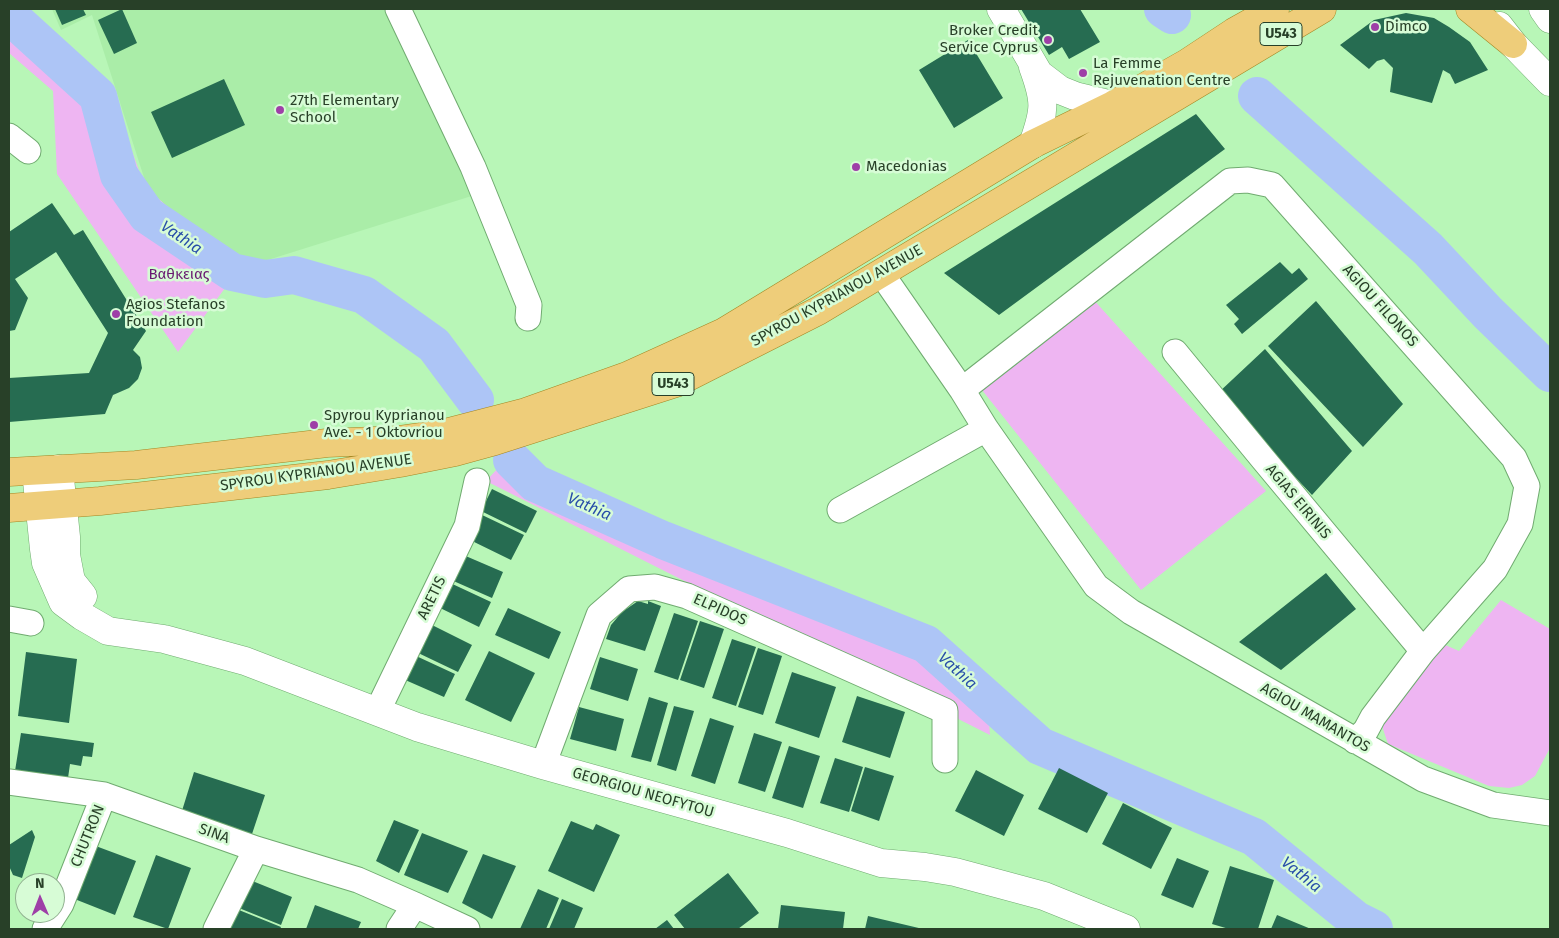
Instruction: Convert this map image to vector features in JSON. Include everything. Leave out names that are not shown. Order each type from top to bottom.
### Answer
[{"type":"main road","name":"SPYROU KYPRIANOU AVENUE","points":[[9,508],[328,475],[400,463],[495,441],[676,383],[818,311],[1214,73],[1229,51],[1274,9]]},
{"type":"main road","name":"SPYROU KYPRIANOU AVENUE","points":[[9,472],[136,465],[327,443],[398,440],[442,434],[526,412],[627,376],[724,332],[1033,144],[1113,104],[1187,63],[1229,51],[1322,9]]},
{"type":"main road","points":[[1470,9],[1513,44]]},
{"type":"street","points":[[398,9],[473,167],[530,305],[528,318]]},
{"type":"street","points":[[1001,9],[1039,74],[1060,90],[1074,96],[1113,104]]},
{"type":"street","points":[[1486,9],[1513,44],[1550,82]]},
{"type":"street","points":[[1543,9],[1550,19]]},
{"type":"street","points":[[1030,59],[1042,92],[1044,107],[1033,144]]},
{"type":"street","name":"AGIOU FILONOS","points":[[962,390],[1230,180],[1248,180],[1272,185],[1514,458],[1526,486],[1520,524],[1495,569],[1423,651],[1373,717],[1366,730],[1355,741]]},
{"type":"street","name":"AGIOU MAMANTOS","points":[[881,273],[962,390],[986,429],[1096,586],[1131,612],[1423,779],[1493,805],[1550,813]]},
{"type":"street","name":"AGIAS EIRINIS","points":[[1175,352],[1423,651]]},
{"type":"street","points":[[840,510],[986,429]]},
{"type":"street","name":"GEORGIOU NEOFYTOU","points":[[48,470],[51,505],[66,555],[71,581],[86,599],[164,639]]},
{"type":"street","name":"ARETIS","points":[[377,712],[467,526],[477,481]]},
{"type":"street","name":"GEORGIOU NEOFYTOU","points":[[51,505],[44,548],[46,563],[64,602],[82,616],[108,631],[164,639],[245,662],[417,727],[543,766],[787,833],[881,863],[955,872],[1036,894],[1126,929]]},
{"type":"street","name":"ELPIDOS","points":[[543,766],[598,615],[629,589],[655,587],[687,596],[945,710],[945,760]]},
{"type":"street","name":"SINA","points":[[9,782],[104,795],[256,849],[358,880],[467,929]]},
{"type":"street","name":"CHUTRON","points":[[44,929],[61,904],[104,795]]},
{"type":"street","points":[[216,929],[256,849]]},
{"type":"street","points":[[399,929],[415,905]]},
{"type":"shaded area","name":"27th Elementary School","points":[[52,9],[387,9],[478,194],[239,269],[148,190],[92,15],[61,30]]},
{"type":"green space","name":"Βαθκειας","points":[[9,9],[17,9],[107,83],[145,187],[239,269],[178,352],[57,174],[53,91],[9,53]]},
{"type":"green space","points":[[1092,298],[1266,491],[1141,590],[982,390]]},
{"type":"green space","points":[[500,466],[918,651],[988,710],[990,735],[486,481]]},
{"type":"green space","points":[[1501,600],[1550,629],[1550,748],[1535,776],[1522,785],[1509,788],[1489,786],[1388,744],[1383,729],[1383,717],[1443,644],[1459,651]]},
{"type":"building","points":[[55,9],[83,9],[86,15],[62,25]]},
{"type":"building","points":[[122,9],[137,43],[114,54],[98,20]]},
{"type":"building","points":[[1021,9],[1080,9],[1100,42],[1069,59],[1062,47],[1049,55]]},
{"type":"building","points":[[1406,13],[1434,18],[1449,27],[1470,42],[1488,70],[1455,84],[1450,74],[1443,70],[1432,103],[1390,92],[1393,68],[1384,59],[1377,61],[1369,69],[1340,45],[1374,20]]},
{"type":"building","points":[[968,40],[1003,98],[954,128],[919,70]]},
{"type":"building","points":[[224,79],[245,125],[172,158],[151,112]]},
{"type":"building","points":[[1196,114],[1225,149],[999,315],[944,273]]},
{"type":"building","name":"Agios Stefanos Foundation","points":[[52,203],[74,235],[83,230],[146,331],[133,350],[140,357],[142,368],[138,379],[129,388],[113,395],[105,414],[9,422],[9,378],[89,373],[108,333],[56,252],[15,279],[28,298],[15,330],[9,331],[9,232]]},
{"type":"building","points":[[1280,262],[1292,274],[1299,268],[1308,279],[1242,334],[1234,324],[1239,319],[1226,305]]},
{"type":"building","points":[[1316,301],[1403,404],[1363,447],[1268,346]]},
{"type":"building","points":[[1265,349],[1352,451],[1312,495],[1217,394]]},
{"type":"building","points":[[492,489],[537,511],[526,533],[481,511]]},
{"type":"building","points":[[480,514],[524,535],[511,560],[468,539]]},
{"type":"building","points":[[461,554],[503,572],[492,598],[449,579]]},
{"type":"building","points":[[1326,573],[1356,609],[1281,670],[1239,642]]},
{"type":"building","points":[[446,581],[491,602],[479,627],[434,605]]},
{"type":"building","points":[[638,601],[648,604],[648,601],[661,606],[645,651],[606,639],[611,625],[622,612]]},
{"type":"building","points":[[508,608],[561,632],[549,659],[495,635]]},
{"type":"building","points":[[674,613],[698,621],[678,680],[654,672]]},
{"type":"building","points":[[700,621],[724,629],[704,688],[680,680]]},
{"type":"building","points":[[428,623],[472,645],[458,672],[414,651]]},
{"type":"building","points":[[732,639],[756,647],[736,706],[712,698]]},
{"type":"building","points":[[758,648],[782,656],[763,715],[738,707]]},
{"type":"building","points":[[489,651],[535,673],[511,722],[465,700]]},
{"type":"building","points":[[26,652],[77,659],[69,723],[18,716]]},
{"type":"building","points":[[414,655],[455,674],[444,697],[403,679]]},
{"type":"building","points":[[600,657],[638,669],[628,701],[590,689]]},
{"type":"building","points":[[792,672],[836,687],[819,738],[775,723]]},
{"type":"building","points":[[857,696],[905,712],[890,758],[842,742]]},
{"type":"building","points":[[649,697],[668,703],[651,762],[631,757]]},
{"type":"building","points":[[674,706],[694,711],[676,771],[657,765]]},
{"type":"building","points":[[579,707],[624,719],[616,751],[570,739]]},
{"type":"building","points":[[710,718],[734,726],[715,784],[691,776]]},
{"type":"building","points":[[21,733],[94,743],[92,757],[83,756],[81,766],[70,764],[68,778],[15,771]]},
{"type":"building","points":[[754,733],[782,742],[765,792],[738,783]]},
{"type":"building","points":[[789,746],[820,756],[803,808],[772,798]]},
{"type":"building","points":[[835,758],[863,767],[849,812],[820,803]]},
{"type":"building","points":[[865,767],[894,776],[879,821],[851,811]]},
{"type":"building","points":[[1059,768],[1108,793],[1087,833],[1038,809]]},
{"type":"building","points":[[976,770],[1024,795],[1004,836],[955,811]]},
{"type":"building","points":[[194,772],[265,795],[251,837],[181,814]]},
{"type":"building","points":[[1123,803],[1172,828],[1151,869],[1102,844]]},
{"type":"building","points":[[394,820],[419,830],[399,873],[376,861]]},
{"type":"building","points":[[571,821],[593,830],[596,824],[620,835],[594,892],[548,871]]},
{"type":"building","points":[[32,830],[35,837],[24,873],[15,873],[15,876],[13,875],[9,866],[9,845]]},
{"type":"building","points":[[422,833],[468,851],[448,893],[404,875]]},
{"type":"building","points":[[93,845],[136,861],[115,915],[72,898]]},
{"type":"building","points":[[483,854],[516,866],[492,919],[462,903]]},
{"type":"building","points":[[156,855],[191,868],[168,929],[133,917]]},
{"type":"building","points":[[1177,858],[1209,871],[1193,908],[1161,895]]},
{"type":"building","points":[[1230,866],[1274,880],[1258,929],[1229,929],[1212,924]]},
{"type":"building","points":[[728,873],[759,913],[738,929],[685,929],[674,915]]},
{"type":"building","points":[[245,878],[292,897],[281,925],[234,906]]},
{"type":"building","points":[[538,889],[559,898],[546,929],[520,929]]},
{"type":"building","points":[[562,899],[583,908],[574,929],[549,929]]},
{"type":"building","points":[[315,905],[361,922],[358,929],[306,929]]},
{"type":"building","points":[[781,905],[845,912],[843,929],[778,929]]},
{"type":"building","points":[[234,908],[281,927],[280,929],[225,929]]},
{"type":"building","points":[[1277,915],[1311,929],[1271,929]]},
{"type":"building","points":[[868,916],[923,929],[865,929]]},
{"type":"building","points":[[667,920],[674,929],[655,929]]},
{"type":"waterway","points":[[1163,9],[1172,15]]},
{"type":"waterway","name":"Vathia","points":[[9,15],[98,96],[119,175],[147,215],[232,272],[265,279],[294,275],[364,295],[434,345],[475,400]]},
{"type":"waterway","points":[[1257,96],[1428,249],[1488,313],[1550,373]]},
{"type":"waterway","name":"Vathia","points":[[512,460],[535,483],[663,540],[926,644],[1040,746],[1254,837],[1356,920],[1374,929]]},
{"type":"place","name":"Dimco","points":[[1375,27]]},
{"type":"place","name":"Broker Credit Service Cyprus","points":[[1048,40]]},
{"type":"place","name":"La Femme Rejuvenation Centre","points":[[1083,73]]},
{"type":"place","name":"27th Elementary School","points":[[280,110]]},
{"type":"place","name":"Macedonias","points":[[856,167]]},
{"type":"place","name":"Agios Stefanos Foundation","points":[[116,314]]},
{"type":"place","name":"Spyrou Kyprianou Ave. - 1 Oktovriou","points":[[314,425]]}]
